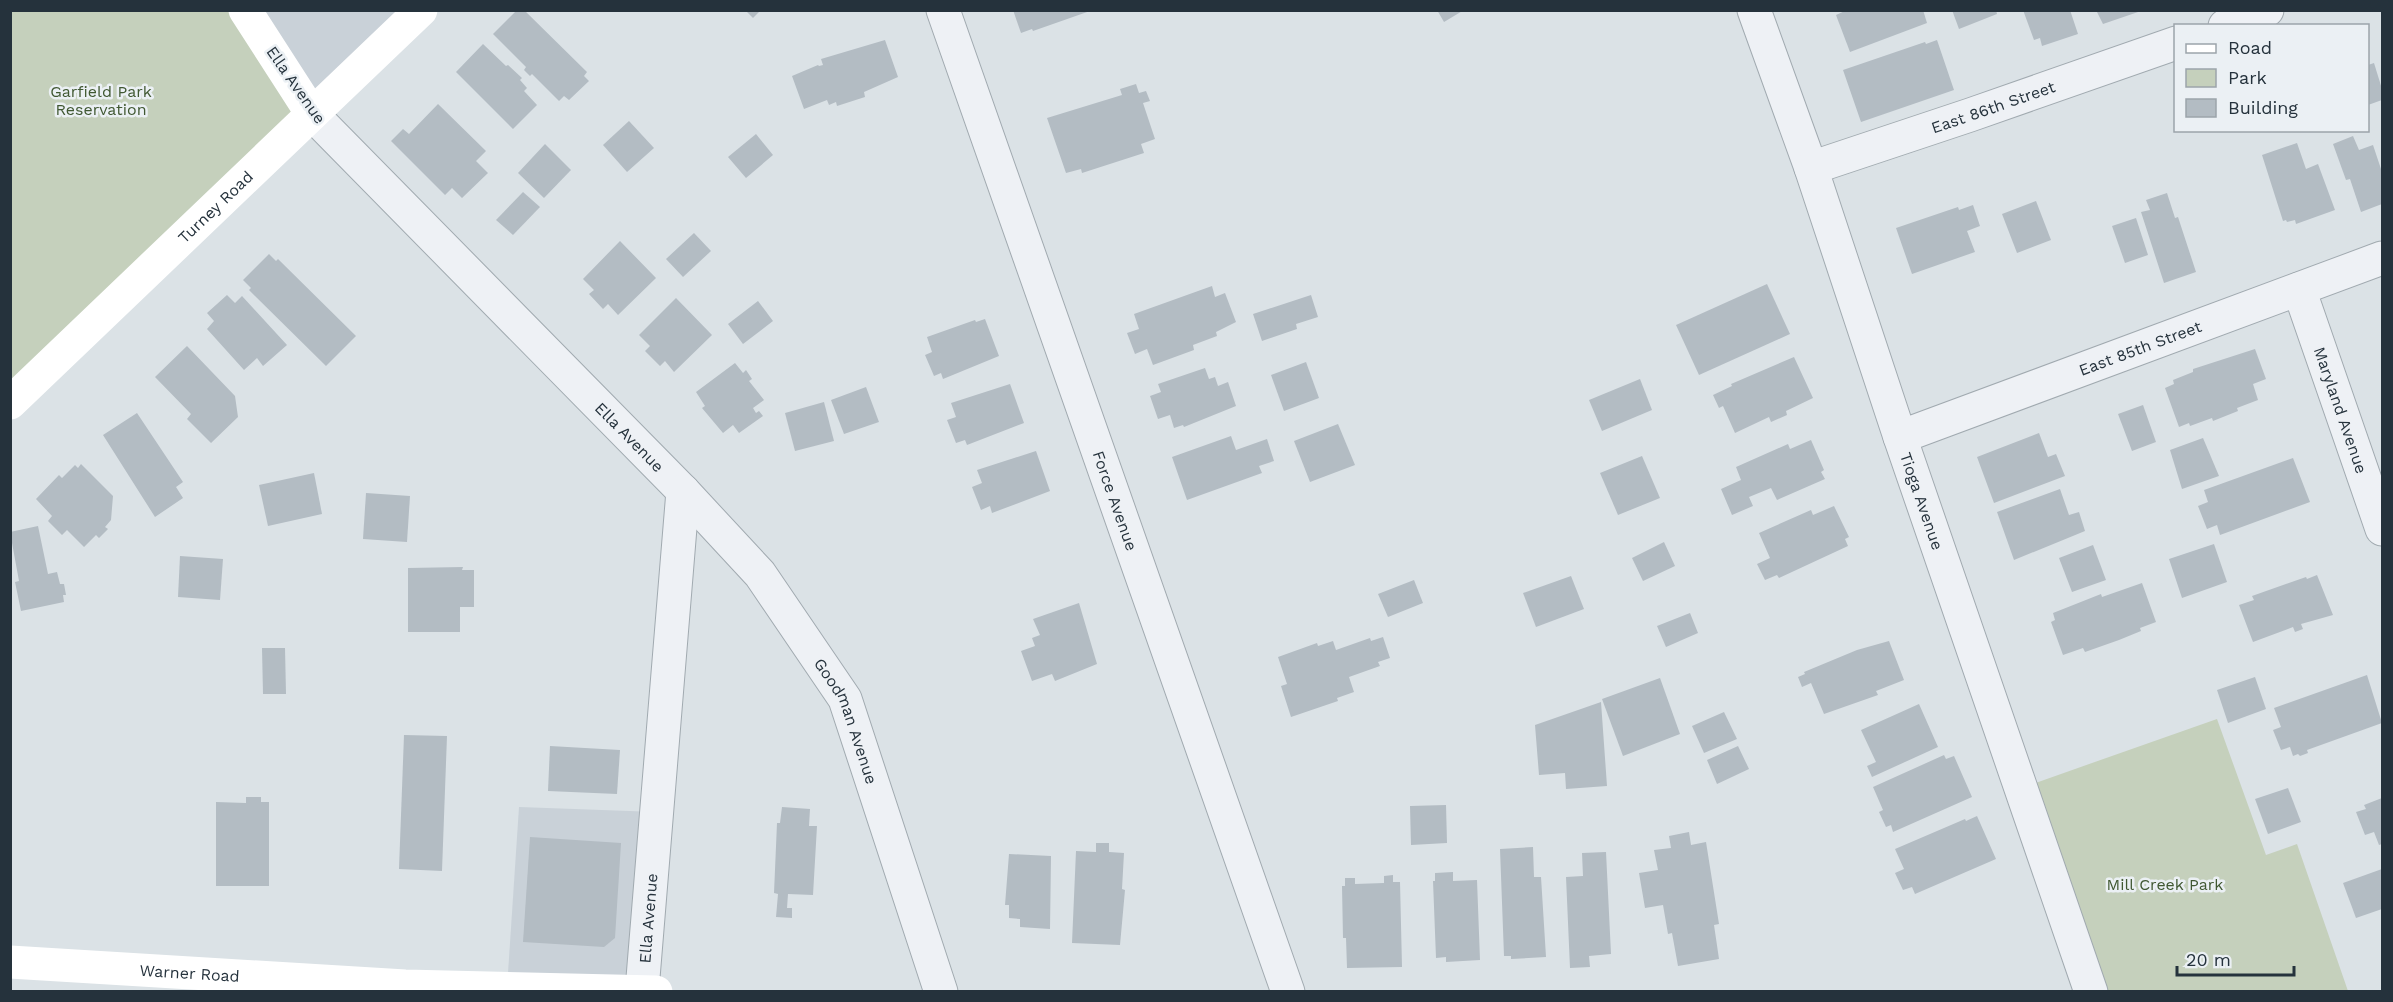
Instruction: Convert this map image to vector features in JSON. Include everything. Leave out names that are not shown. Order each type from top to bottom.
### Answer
[{"type":"main road","name":"Ella Avenue","points":[[245,10],[312,114]]},
{"type":"main road","name":"Turney Road","points":[[10,403],[421,10]]},
{"type":"main road","name":"Warner Road","points":[[10,962],[406,989],[649,991]]},
{"type":"street","name":"Force Avenue","points":[[943,10],[1288,992]]},
{"type":"street","name":"Tioga Avenue","points":[[1754,10],[1811,168],[1900,437],[2091,992]]},
{"type":"street","points":[[2229,24],[2267,10]]},
{"type":"street","name":"East 86th Street","points":[[1811,168],[2174,43]]},
{"type":"street","name":"Ella Avenue","points":[[312,114],[682,491],[649,991]]},
{"type":"street","name":"East 85th Street","points":[[1900,437],[2382,258]]},
{"type":"street","name":"Maryland Avenue","points":[[2299,290],[2382,529]]},
{"type":"street","name":"Goodman Avenue","points":[[682,491],[760,574],[845,699],[941,992]]},
{"type":"shaded area","points":[[245,11],[421,11],[312,114]]},
{"type":"shaded area","points":[[519,807],[657,812],[642,990],[507,988]]},
{"type":"green space","name":"Garfield Park Reservation","points":[[11,11],[245,11],[312,114],[11,403]]},
{"type":"green space","name":"Mill Creek Park","points":[[2217,719],[2266,855],[2297,844],[2348,991],[2091,991],[2021,788]]},
{"type":"building","points":[[517,10],[524,10],[587,72],[584,76],[589,81],[569,100],[564,96],[559,101],[532,74],[530,76],[524,70],[526,67],[493,34]]},
{"type":"building","points":[[745,10],[761,10],[753,18]]},
{"type":"building","points":[[1013,10],[1090,10],[1090,11],[1021,33]]},
{"type":"building","points":[[1437,10],[1464,10],[1444,22]]},
{"type":"building","points":[[1847,10],[1923,10],[1927,23],[1850,52],[1836,15]]},
{"type":"building","points":[[1952,10],[1996,10],[1997,14],[1959,29]]},
{"type":"building","points":[[2023,10],[2070,10],[2078,34],[2042,46],[2040,38],[2034,40]]},
{"type":"building","points":[[2096,10],[2141,10],[2141,11],[2103,24]]},
{"type":"building","points":[[885,40],[898,77],[864,92],[865,97],[837,106],[836,102],[829,105],[827,100],[804,109],[792,76],[823,65],[821,59]]},
{"type":"building","points":[[1937,40],[1954,90],[1861,122],[1843,70]]},
{"type":"building","points":[[483,44],[522,78],[520,80],[527,88],[524,91],[537,105],[513,129],[456,72]]},
{"type":"building","points":[[2374,63],[2382,89],[2382,100],[2369,105],[2369,65]]},
{"type":"building","points":[[1136,84],[1139,93],[1146,91],[1150,101],[1143,103],[1155,139],[1141,144],[1144,153],[1082,173],[1081,169],[1066,173],[1047,118],[1122,95],[1120,89]]},
{"type":"building","points":[[438,104],[486,151],[476,161],[488,173],[462,198],[452,188],[445,195],[391,141],[403,129],[409,134]]},
{"type":"building","points":[[629,121],[654,148],[627,172],[603,145]]},
{"type":"building","points":[[756,134],[773,155],[746,178],[728,157]]},
{"type":"building","points":[[2353,136],[2359,150],[2373,145],[2382,172],[2382,204],[2361,212],[2350,179],[2346,180],[2333,144]]},
{"type":"building","points":[[2297,143],[2306,169],[2318,164],[2335,210],[2296,224],[2295,220],[2283,221],[2262,155]]},
{"type":"building","points":[[545,144],[571,170],[544,198],[518,173]]},
{"type":"building","points":[[523,192],[540,207],[513,235],[496,220]]},
{"type":"building","points":[[2167,193],[2175,218],[2178,217],[2196,272],[2164,283],[2141,212],[2150,210],[2146,200]]},
{"type":"building","points":[[2036,201],[2051,240],[2017,253],[2002,214]]},
{"type":"building","points":[[1973,205],[1980,226],[1967,231],[1975,252],[1912,274],[1896,228],[1958,207],[1959,210]]},
{"type":"building","points":[[2136,218],[2148,255],[2125,263],[2112,226]]},
{"type":"building","points":[[694,233],[711,251],[683,277],[666,259]]},
{"type":"building","points":[[620,241],[656,278],[618,315],[608,304],[603,309],[589,294],[594,290],[583,279]]},
{"type":"building","points":[[269,254],[276,261],[278,259],[356,336],[326,366],[249,290],[251,288],[243,280]]},
{"type":"building","points":[[1767,284],[1790,334],[1699,375],[1676,325]]},
{"type":"building","points":[[1212,286],[1215,297],[1225,293],[1236,322],[1216,332],[1217,336],[1193,345],[1194,350],[1153,365],[1147,349],[1135,354],[1127,333],[1139,329],[1134,314]]},
{"type":"building","points":[[227,295],[235,303],[242,296],[287,345],[263,366],[257,358],[244,370],[207,329],[214,321],[207,313]]},
{"type":"building","points":[[1311,295],[1318,317],[1296,324],[1297,329],[1262,341],[1253,314]]},
{"type":"building","points":[[676,298],[712,335],[674,372],[665,361],[660,366],[645,351],[650,346],[639,335]]},
{"type":"building","points":[[758,301],[773,321],[743,344],[728,324]]},
{"type":"building","points":[[985,319],[999,356],[943,379],[941,373],[934,376],[925,355],[932,352],[927,337],[975,320],[976,322]]},
{"type":"building","points":[[187,346],[235,396],[238,417],[211,443],[187,419],[191,414],[155,377]]},
{"type":"building","points":[[2255,349],[2266,379],[2253,384],[2258,400],[2213,421],[2212,418],[2190,426],[2189,423],[2179,427],[2165,388],[2174,384],[2173,380],[2193,372],[2193,369]]},
{"type":"building","points":[[1794,357],[1813,398],[1786,411],[1787,415],[1771,422],[1769,417],[1735,433],[1723,406],[1719,408],[1713,395],[1732,386],[1731,384]]},
{"type":"building","points":[[1306,362],[1319,398],[1284,411],[1271,375]]},
{"type":"building","points":[[735,363],[743,373],[746,370],[752,379],[749,381],[764,400],[753,408],[756,413],[759,411],[763,416],[739,433],[733,425],[723,433],[702,408],[705,406],[696,392]]},
{"type":"building","points":[[1205,368],[1209,379],[1215,377],[1218,386],[1228,382],[1236,406],[1184,427],[1183,425],[1174,428],[1170,415],[1158,419],[1150,396],[1161,392],[1158,384]]},
{"type":"building","points":[[1640,379],[1652,410],[1602,431],[1589,400]]},
{"type":"building","points":[[1010,384],[1024,423],[967,445],[965,440],[956,443],[947,420],[956,417],[951,403]]},
{"type":"building","points":[[866,387],[879,422],[844,434],[831,400]]},
{"type":"building","points":[[824,402],[834,441],[795,451],[785,413]]},
{"type":"building","points":[[2143,405],[2156,442],[2132,451],[2118,414]]},
{"type":"building","points":[[137,413],[183,482],[176,487],[183,498],[155,517],[103,435]]},
{"type":"building","points":[[1338,424],[1355,465],[1310,482],[1294,441]]},
{"type":"building","points":[[2039,433],[2048,457],[2056,454],[2065,476],[1994,503],[1977,457]]},
{"type":"building","points":[[1231,436],[1236,450],[1267,439],[1274,461],[1259,466],[1262,473],[1187,500],[1172,457]]},
{"type":"building","points":[[2203,438],[2219,476],[2182,489],[2170,450]]},
{"type":"building","points":[[1811,440],[1824,470],[1821,472],[1825,479],[1777,500],[1771,488],[1749,497],[1753,506],[1732,515],[1721,489],[1741,480],[1736,467],[1788,444],[1790,449]]},
{"type":"building","points":[[1036,451],[1050,491],[992,513],[990,506],[981,510],[972,487],[982,483],[977,470]]},
{"type":"building","points":[[1642,456],[1660,498],[1618,515],[1600,473]]},
{"type":"building","points":[[2293,458],[2310,502],[2220,535],[2217,525],[2207,529],[2198,506],[2208,502],[2204,490]]},
{"type":"building","points":[[81,464],[113,496],[111,520],[105,527],[108,529],[99,538],[96,535],[84,547],[67,530],[62,535],[48,521],[52,516],[36,499],[59,475],[62,478],[75,465],[78,468]]},
{"type":"building","points":[[314,473],[322,514],[268,526],[259,485]]},
{"type":"building","points":[[2060,489],[2069,515],[2079,512],[2085,531],[2014,560],[1997,512]]},
{"type":"building","points":[[366,493],[410,496],[407,542],[363,539]]},
{"type":"building","points":[[1834,506],[1849,537],[1845,539],[1848,546],[1779,578],[1777,575],[1765,580],[1757,564],[1770,558],[1759,533],[1811,510],[1813,515]]},
{"type":"building","points":[[38,526],[48,574],[57,572],[60,584],[64,584],[66,595],[63,595],[64,602],[21,611],[15,582],[19,581],[10,532]]},
{"type":"building","points":[[1664,542],[1675,566],[1643,581],[1632,558]]},
{"type":"building","points":[[2214,544],[2227,582],[2182,598],[2169,559]]},
{"type":"building","points":[[2093,545],[2106,580],[2072,592],[2059,558]]},
{"type":"building","points":[[180,556],[223,559],[220,600],[178,597]]},
{"type":"building","points":[[463,567],[462,570],[474,570],[474,607],[460,607],[460,632],[408,632],[408,568]]},
{"type":"building","points":[[2317,575],[2333,615],[2301,624],[2303,629],[2295,632],[2293,627],[2253,642],[2239,605],[2254,600],[2252,596]]},
{"type":"building","points":[[1571,576],[1584,609],[1536,627],[1523,593]]},
{"type":"building","points":[[1414,580],[1423,603],[1388,617],[1378,594]]},
{"type":"building","points":[[2142,583],[2156,622],[2119,640],[2085,652],[2083,648],[2063,655],[2051,622],[2055,620],[2053,613],[2101,594],[2102,597]]},
{"type":"building","points":[[1079,603],[1097,664],[1055,681],[1052,674],[1032,681],[1021,651],[1035,646],[1032,638],[1040,635],[1033,619]]},
{"type":"building","points":[[1690,613],[1698,633],[1666,647],[1657,626]]},
{"type":"building","points":[[1383,637],[1390,658],[1378,662],[1380,666],[1349,677],[1354,692],[1337,698],[1338,701],[1291,717],[1281,686],[1287,684],[1278,657],[1317,643],[1318,646],[1333,641],[1336,650],[1370,638],[1371,641]]},
{"type":"building","points":[[1889,641],[1904,680],[1876,691],[1878,695],[1824,714],[1811,683],[1802,687],[1798,677],[1805,674],[1804,672],[1857,650]]},
{"type":"building","points":[[262,648],[285,648],[286,694],[263,694]]},
{"type":"building","points":[[2367,675],[2382,723],[2307,750],[2308,753],[2300,756],[2298,754],[2293,756],[2290,747],[2281,750],[2273,730],[2281,727],[2274,708]]},
{"type":"building","points":[[2255,677],[2266,709],[2228,723],[2217,690]]},
{"type":"building","points":[[1660,678],[1680,734],[1623,756],[1602,699]]},
{"type":"building","points":[[1601,702],[1607,786],[1566,789],[1565,773],[1539,775],[1535,725]]},
{"type":"building","points":[[1919,704],[1938,747],[1872,777],[1867,766],[1876,762],[1861,730]]},
{"type":"building","points":[[1724,712],[1737,739],[1704,753],[1692,726]]},
{"type":"building","points":[[404,735],[447,736],[442,871],[399,869]]},
{"type":"building","points":[[550,746],[620,750],[617,794],[548,791]]},
{"type":"building","points":[[1738,746],[1749,769],[1717,784],[1707,760]]},
{"type":"building","points":[[1944,755],[1946,759],[1954,756],[1972,797],[1893,832],[1891,825],[1886,827],[1879,812],[1883,810],[1873,787]]},
{"type":"building","points":[[2288,788],[2301,822],[2268,834],[2255,799]]},
{"type":"building","points":[[246,797],[261,797],[261,802],[269,802],[269,886],[216,886],[216,802],[246,803]]},
{"type":"building","points":[[2382,798],[2382,844],[2379,845],[2374,832],[2365,835],[2356,812],[2366,809],[2364,805]]},
{"type":"building","points":[[1446,805],[1447,843],[1411,845],[1410,806]]},
{"type":"building","points":[[782,807],[810,809],[809,826],[817,826],[813,895],[788,894],[787,908],[792,908],[792,918],[776,917],[778,894],[774,893],[777,823],[780,823]]},
{"type":"building","points":[[1977,816],[1996,859],[1915,894],[1912,887],[1903,890],[1895,873],[1904,869],[1895,849]]},
{"type":"building","points":[[1689,832],[1691,845],[1706,842],[1719,924],[1714,925],[1719,959],[1678,966],[1672,933],[1668,934],[1663,905],[1645,908],[1639,873],[1658,870],[1654,850],[1671,848],[1669,836]]},
{"type":"building","points":[[530,837],[621,843],[615,938],[604,947],[523,942]]},
{"type":"building","points":[[1096,843],[1109,843],[1109,852],[1124,853],[1122,889],[1125,890],[1120,945],[1072,943],[1076,851],[1096,852]]},
{"type":"building","points":[[1533,847],[1534,877],[1541,877],[1546,957],[1511,959],[1511,956],[1504,956],[1500,849]]},
{"type":"building","points":[[1606,852],[1611,954],[1589,956],[1590,967],[1570,968],[1566,877],[1583,876],[1582,853]]},
{"type":"building","points":[[1009,854],[1051,856],[1050,929],[1020,927],[1020,919],[1009,918],[1009,905],[1005,905]]},
{"type":"building","points":[[2382,869],[2382,909],[2356,918],[2343,883]]},
{"type":"building","points":[[1453,872],[1453,881],[1477,880],[1480,960],[1446,962],[1446,957],[1436,958],[1433,881],[1435,881],[1435,873]]},
{"type":"building","points":[[1393,875],[1393,882],[1400,882],[1402,967],[1347,968],[1346,938],[1343,938],[1342,886],[1345,886],[1345,878],[1355,878],[1355,884],[1384,883],[1384,876]]}]
